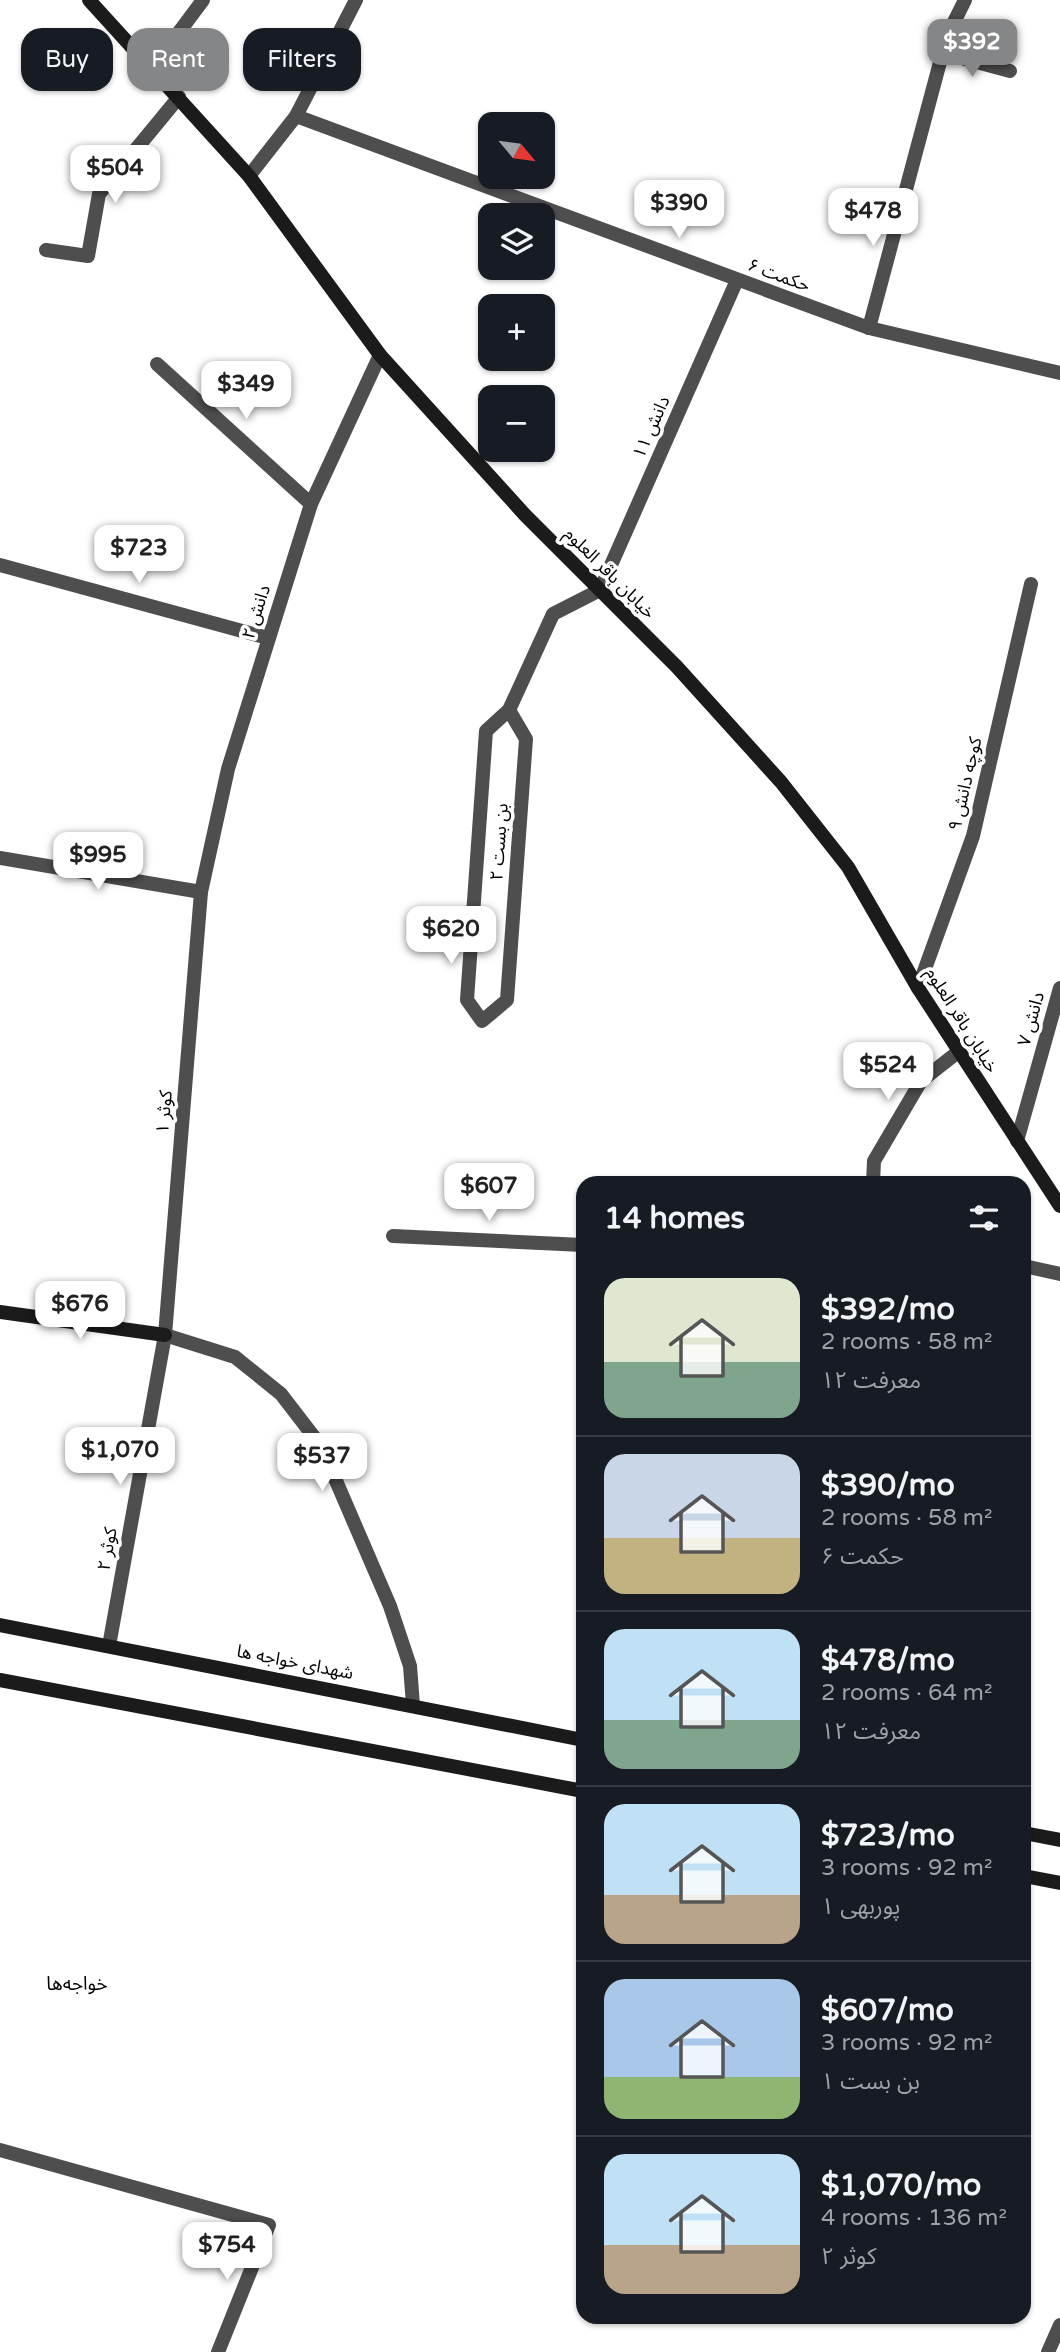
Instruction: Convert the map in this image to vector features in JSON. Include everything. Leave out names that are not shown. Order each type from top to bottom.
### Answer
[{"type":"street","name":"خیابان باقر العلوم","points":[[89,0],[127,40]]},
{"type":"street","points":[[182,28],[203,0]]},
{"type":"street","points":[[249,176],[296,116],[356,0]]},
{"type":"street","points":[[869,328],[943,53],[965,0]]},
{"type":"street","points":[[943,53],[1010,71]]},
{"type":"street","name":"خیابان باقر العلوم","points":[[174,91],[249,176],[380,355],[525,515],[677,667],[781,782],[848,867],[958,1052],[1060,1206]]},
{"type":"street","points":[[46,250],[88,256],[99,194],[179,97]]},
{"type":"street","name":"حکمت ۶","points":[[296,116],[869,328],[1060,373]]},
{"type":"street","name":"دانش ۱۱","points":[[600,590],[737,280]]},
{"type":"street","name":"دانش ۲","points":[[201,892],[228,769],[312,504],[380,355]]},
{"type":"street","points":[[157,364],[312,504]]},
{"type":"street","points":[[0,565],[268,638]]},
{"type":"street","name":"کوچه دانش ۹","points":[[918,988],[973,836],[1031,584]]},
{"type":"street","name":"بن بست ۲","points":[[509,710],[526,739],[508,1000],[482,1021],[467,1000],[486,731],[509,710],[553,614],[600,590]]},
{"type":"street","points":[[0,858],[201,892]]},
{"type":"street","name":"کوثر ۱","points":[[165,1335],[201,892]]},
{"type":"street","name":"دانش ۷","points":[[1017,1141],[1060,988]]},
{"type":"street","points":[[873,1176],[874,1161],[921,1081],[958,1052]]},
{"type":"street","points":[[393,1236],[576,1245]]},
{"type":"street","points":[[1031,1268],[1060,1274]]},
{"type":"street","points":[[0,1312],[165,1335],[235,1357],[281,1394],[321,1446],[390,1606],[410,1666],[413,1705]]},
{"type":"street","name":"کوثر ۲","points":[[109,1646],[165,1335]]},
{"type":"street","name":"شهدای خواجه ها","points":[[0,1625],[576,1739]]},
{"type":"street","points":[[0,1680],[576,1790]]},
{"type":"street","points":[[1031,1834],[1060,1840]]},
{"type":"street","points":[[1031,1877],[1060,1883]]},
{"type":"street","points":[[0,2150],[269,2225],[218,2352]]},
{"type":"street","points":[[1048,2352],[1060,2325]]},
{"type":"district","name":"خواجه‌ها","points":[[77,1983]]}]
